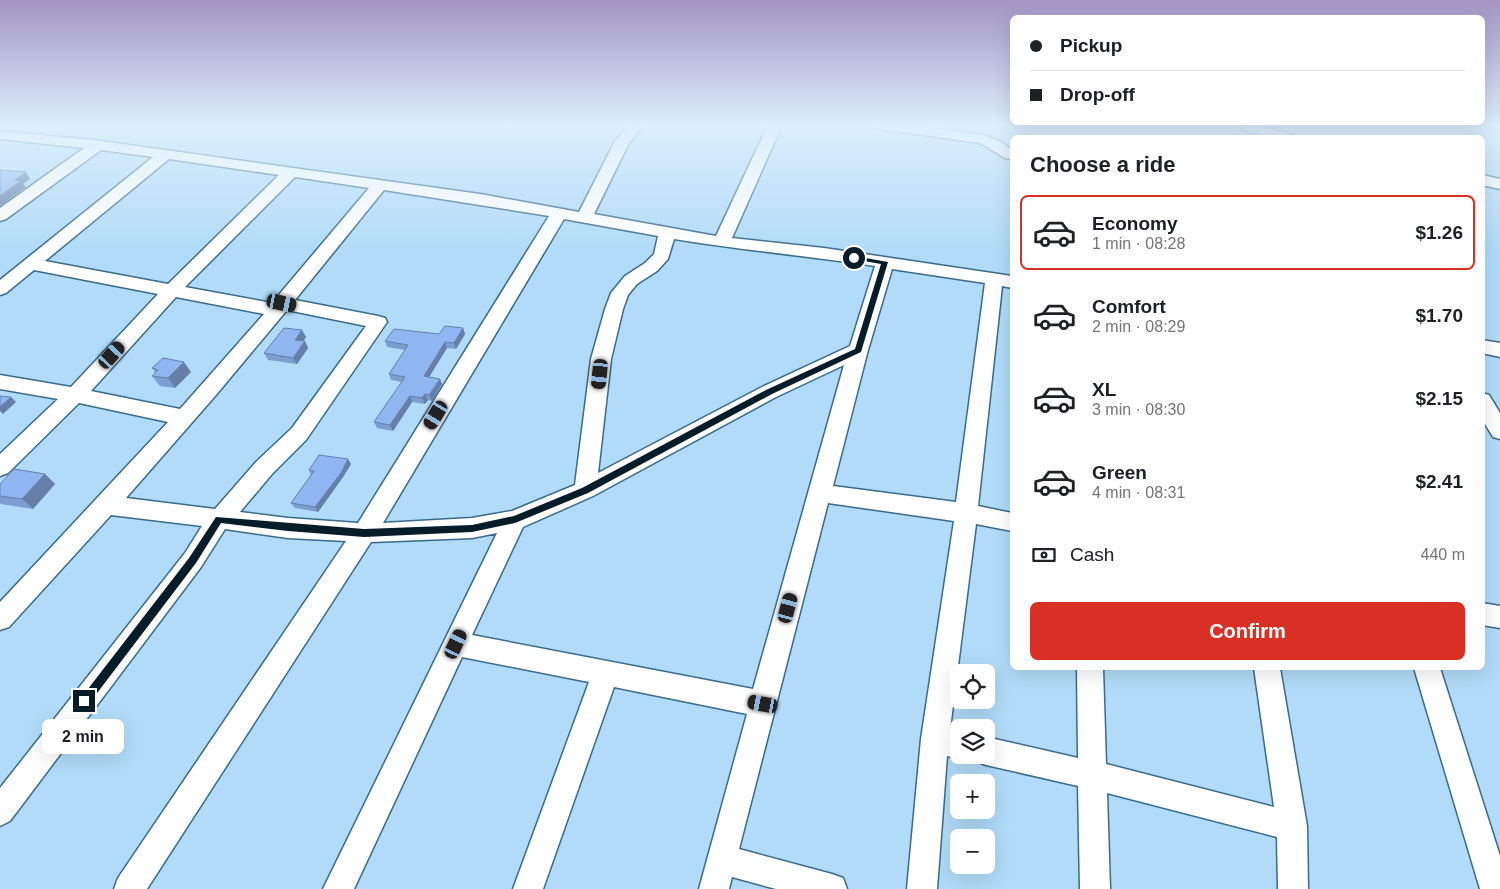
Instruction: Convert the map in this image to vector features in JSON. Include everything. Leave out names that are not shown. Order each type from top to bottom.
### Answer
[{"type":"street","points":[[0,216],[67,166]]},
{"type":"street","points":[[0,289],[151,166]]},
{"type":"street","points":[[250,166],[480,199],[722,242],[885,262],[1003,281],[966,513],[947,742],[922,889]]},
{"type":"street","points":[[584,217],[609,166]]},
{"type":"street","points":[[722,242],[756,166]]},
{"type":"street","points":[[0,467],[75,395],[173,289],[291,172]]},
{"type":"street","points":[[1485,181],[1500,184]]},
{"type":"street","points":[[0,619],[107,505],[184,418],[379,186]]},
{"type":"street","points":[[129,889],[364,533],[560,212]]},
{"type":"street","points":[[585,490],[601,359],[614,309],[620,293],[631,280],[650,267],[662,255],[667,232]]},
{"type":"street","points":[[714,889],[858,350],[885,262]]},
{"type":"street","points":[[0,811],[193,560],[219,520],[246,492],[264,468],[299,434],[378,322],[279,307],[32,264]]},
{"type":"street","points":[[1485,347],[1500,350]]},
{"type":"street","points":[[107,505],[288,528],[364,533],[472,528],[515,520],[585,490],[769,392],[858,350]]},
{"type":"street","points":[[0,382],[75,395],[184,418]]},
{"type":"street","points":[[1485,405],[1500,432]]},
{"type":"street","points":[[820,493],[966,513],[1010,522]]},
{"type":"street","points":[[338,889],[515,520]]},
{"type":"street","points":[[1485,614],[1500,617]]},
{"type":"street","points":[[456,644],[763,704]]},
{"type":"street","points":[[1090,670],[1095,889]]},
{"type":"street","points":[[1267,670],[1292,826],[1293,889]]},
{"type":"street","points":[[1429,670],[1495,889]]},
{"type":"street","points":[[528,889],[606,673]]},
{"type":"street","points":[[995,753],[1092,775],[1292,826]]},
{"type":"street","points":[[721,858],[832,889]]},
{"type":"building","points":[[0,170],[26,172],[15,180],[21,181],[0,196]]},
{"type":"building","points":[[445,326],[463,328],[454,343],[445,342],[424,376],[440,379],[429,395],[425,394],[422,398],[410,396],[390,425],[374,422],[405,377],[389,374],[408,345],[385,341],[394,329],[439,334]]},
{"type":"building","points":[[284,328],[302,330],[295,340],[305,341],[293,358],[264,353]]},
{"type":"building","points":[[163,358],[184,362],[168,378],[152,376],[158,370],[152,368]]},
{"type":"building","points":[[0,396],[11,397],[0,407]]},
{"type":"building","points":[[319,455],[348,459],[341,473],[315,507],[291,503],[314,471],[309,470]]},
{"type":"building","points":[[14,469],[45,474],[22,499],[0,496],[0,484]]},
{"type":"route","points":[[84,701],[193,560],[219,520],[288,528],[364,533],[472,528],[515,520],[585,490],[769,392],[858,350],[885,262],[854,258]]}]
